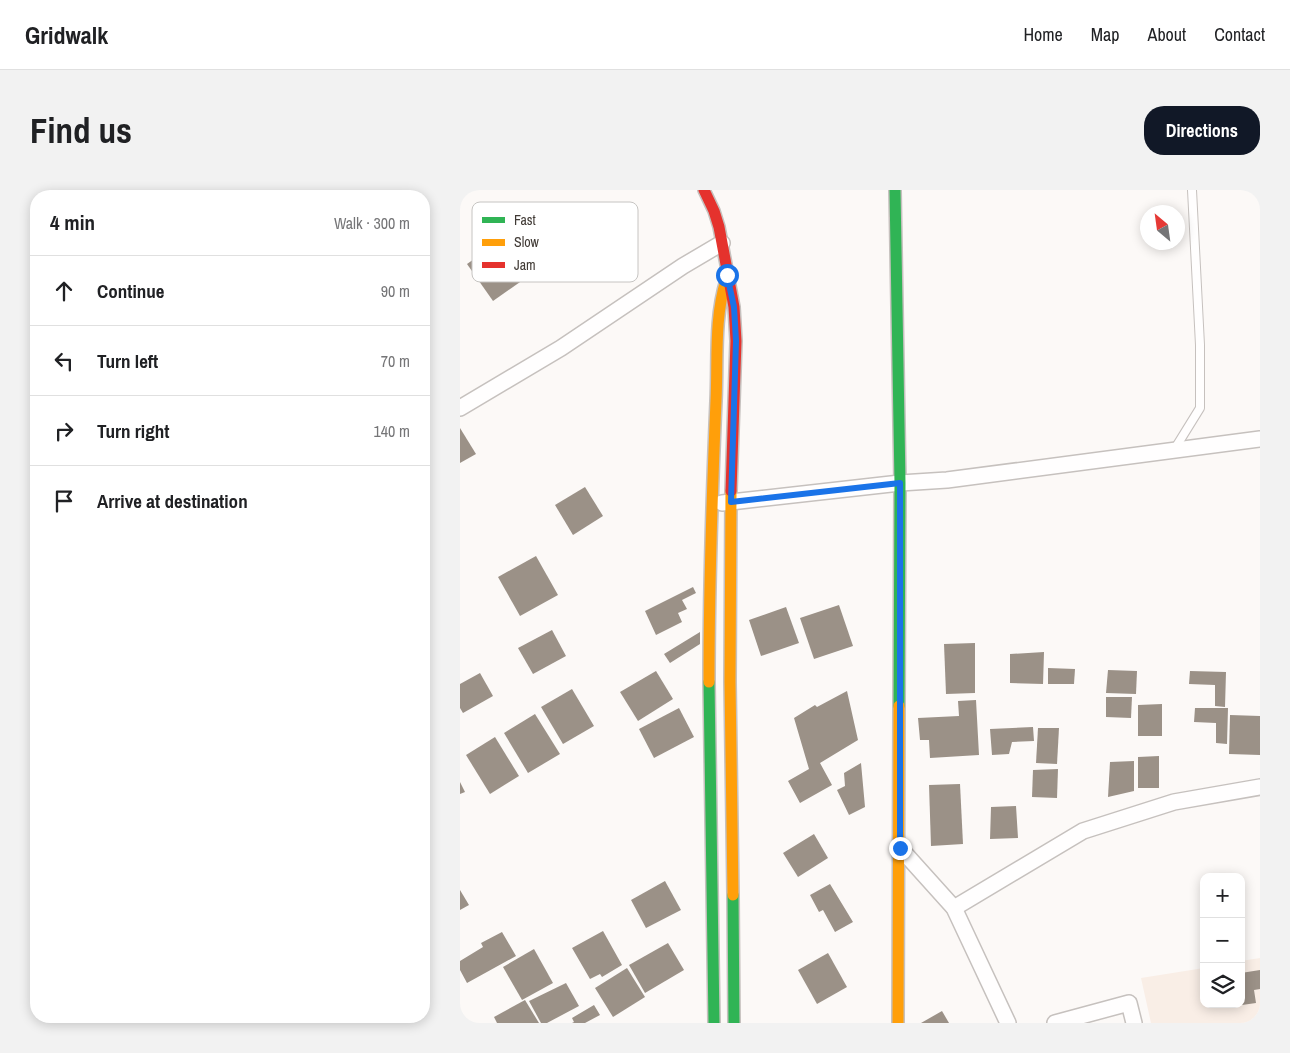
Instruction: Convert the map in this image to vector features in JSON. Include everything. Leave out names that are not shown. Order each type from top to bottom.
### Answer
[{"type":"street","points":[[704,190],[714,211],[722,242],[734,307],[736,341],[731,502],[730,682],[734,1023]]},
{"type":"street","points":[[895,190],[900,483],[898,1023]]},
{"type":"street","points":[[460,408],[561,348],[722,242]]},
{"type":"street","points":[[714,1023],[709,677],[711,504],[718,316],[720,298],[727,275]]},
{"type":"street","points":[[711,504],[900,483],[957,479],[1260,439]]},
{"type":"street","points":[[954,908],[1083,831],[1174,802],[1260,787]]},
{"type":"street","points":[[900,848],[954,908],[1008,1023]]},
{"type":"street","points":[[1055,1023],[1129,1003],[1134,1023]]},
{"type":"lane","points":[[1173,451],[1200,408],[1200,345],[1192,190]]},
{"type":"shaded area","points":[[1260,958],[1260,1023],[1151,1023],[1141,978],[1200,969],[1200,1008],[1245,1008],[1245,960]]},
{"type":"building","points":[[472,260],[472,271],[467,264]]},
{"type":"building","points":[[480,282],[520,282],[493,301]]},
{"type":"building","points":[[460,428],[476,454],[460,463]]},
{"type":"building","points":[[585,487],[603,516],[573,535],[555,505]]},
{"type":"building","points":[[536,556],[558,595],[520,616],[498,577]]},
{"type":"building","points":[[693,587],[696,593],[682,600],[687,609],[678,613],[682,622],[656,635],[645,611]]},
{"type":"building","points":[[839,605],[853,646],[814,659],[800,618]]},
{"type":"building","points":[[786,607],[799,643],[761,656],[749,620]]},
{"type":"building","points":[[552,630],[566,656],[533,674],[518,648]]},
{"type":"building","points":[[700,632],[700,644],[670,663],[664,654]]},
{"type":"building","points":[[975,643],[975,693],[946,694],[944,644]]},
{"type":"building","points":[[1044,652],[1043,684],[1010,683],[1010,654]]},
{"type":"building","points":[[1048,668],[1075,669],[1074,684],[1048,684]]},
{"type":"building","points":[[1108,670],[1137,671],[1136,694],[1106,693]]},
{"type":"building","points":[[656,671],[673,699],[638,721],[620,692]]},
{"type":"building","points":[[1190,671],[1226,672],[1225,707],[1215,706],[1215,685],[1189,684]]},
{"type":"building","points":[[480,673],[493,696],[463,713],[460,708],[460,684]]},
{"type":"building","points":[[572,689],[594,726],[563,744],[541,707]]},
{"type":"building","points":[[847,691],[858,740],[820,763],[832,785],[800,803],[788,781],[809,769],[794,718],[815,705],[817,707]]},
{"type":"building","points":[[1106,697],[1132,697],[1131,718],[1106,717]]},
{"type":"building","points":[[976,700],[979,755],[930,758],[929,740],[920,740],[918,718],[959,716],[958,701]]},
{"type":"building","points":[[1162,704],[1162,736],[1138,736],[1138,705]]},
{"type":"building","points":[[679,708],[694,737],[654,758],[639,729]]},
{"type":"building","points":[[1195,708],[1228,708],[1227,744],[1216,743],[1216,723],[1194,722]]},
{"type":"building","points":[[535,714],[560,754],[528,773],[504,733]]},
{"type":"building","points":[[1230,715],[1260,716],[1260,755],[1229,754]]},
{"type":"building","points":[[1033,727],[1034,741],[1012,742],[1009,754],[992,755],[990,729]]},
{"type":"building","points":[[1038,728],[1059,728],[1057,764],[1036,763]]},
{"type":"building","points":[[495,737],[519,776],[490,794],[466,755]]},
{"type":"building","points":[[1159,756],[1159,788],[1138,788],[1138,757]]},
{"type":"building","points":[[1134,761],[1134,791],[1108,797],[1110,762]]},
{"type":"building","points":[[861,763],[865,807],[849,815],[837,790],[845,786],[844,773]]},
{"type":"building","points":[[1058,769],[1057,798],[1032,797],[1033,770]]},
{"type":"building","points":[[460,782],[465,792],[460,794]]},
{"type":"building","points":[[960,784],[963,844],[931,846],[929,785]]},
{"type":"building","points":[[1016,806],[1018,838],[990,839],[991,807]]},
{"type":"building","points":[[814,834],[828,858],[798,877],[783,853]]},
{"type":"building","points":[[665,881],[681,910],[646,928],[631,900]]},
{"type":"building","points":[[830,884],[853,922],[835,932],[823,910],[819,912],[810,895]]},
{"type":"building","points":[[460,890],[469,905],[460,910]]},
{"type":"building","points":[[603,931],[622,965],[602,977],[600,974],[590,979],[572,948]]},
{"type":"building","points":[[502,932],[516,956],[467,983],[460,970],[460,961],[483,947],[481,943]]},
{"type":"building","points":[[668,943],[684,970],[645,993],[629,965]]},
{"type":"building","points":[[534,949],[553,983],[522,1000],[503,967]]},
{"type":"building","points":[[828,953],[847,987],[817,1004],[798,970]]},
{"type":"building","points":[[627,968],[645,997],[613,1017],[595,988]]},
{"type":"building","points":[[1260,970],[1260,989],[1254,990],[1256,1003],[1245,1005],[1245,972]]},
{"type":"building","points":[[566,983],[579,1006],[547,1023],[541,1023],[529,1001]]},
{"type":"building","points":[[525,1000],[539,1023],[497,1023],[494,1017]]},
{"type":"building","points":[[594,1005],[600,1015],[585,1023],[572,1023],[574,1022],[572,1018]]},
{"type":"building","points":[[942,1011],[949,1023],[921,1023]]},
{"type":"traffic: fast","points":[[895,190],[900,483],[899,706]]},
{"type":"traffic: fast","points":[[709,682],[714,1023]]},
{"type":"traffic: fast","points":[[733,895],[734,1023]]},
{"type":"traffic: slow","points":[[709,682],[717,340],[722,295],[726,280]]},
{"type":"traffic: slow","points":[[731,491],[730,682],[733,895]]},
{"type":"traffic: slow","points":[[898,1023],[899,706]]},
{"type":"traffic: jam","points":[[704,190],[719,227],[734,307],[736,341],[731,491]]},
{"type":"route","points":[[727,275],[736,324],[731,502],[900,483],[900,848]]}]
